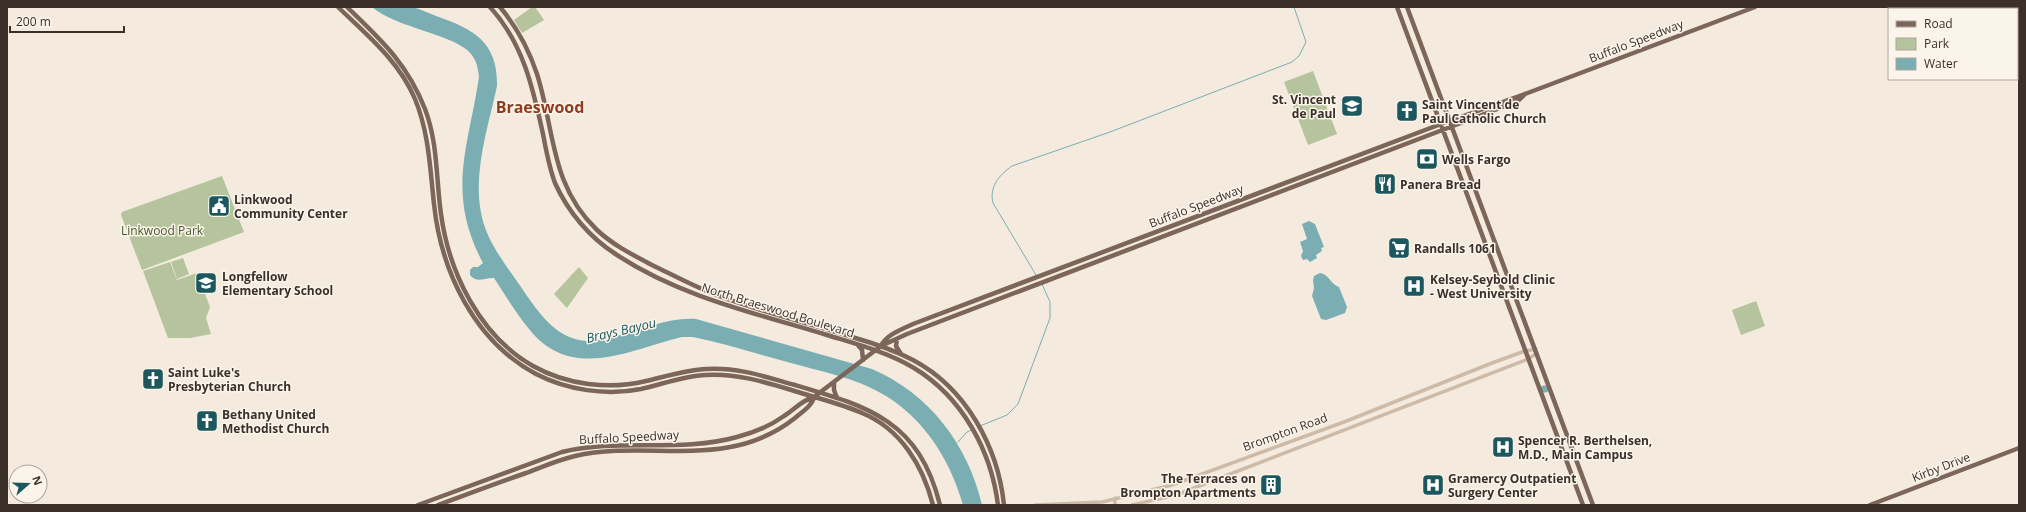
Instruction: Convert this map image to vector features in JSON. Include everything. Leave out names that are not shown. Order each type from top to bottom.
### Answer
[{"type":"main road","points":[[338,7],[390,57],[410,90],[420,112],[427,137],[437,226],[448,265],[471,313],[489,337],[508,355],[528,369],[549,380],[566,386],[593,391],[634,390],[691,376],[715,374],[743,377],[814,397],[863,413],[896,436],[902,442],[920,468],[934,505]]},
{"type":"main road","points":[[347,7],[392,50],[414,83],[426,111],[434,140],[441,214],[454,265],[465,290],[480,316],[499,339],[514,353],[544,371],[568,380],[592,385],[628,384],[695,369],[723,368],[749,372],[837,398],[875,412],[906,438],[928,470],[940,505]]},
{"type":"main road","name":"North Braeswood Boulevard","points":[[490,7],[513,38],[530,78],[551,172],[562,197],[572,213],[598,240],[617,255],[698,296],[875,350],[900,360],[924,374],[954,403],[976,434],[990,466],[998,505]]},
{"type":"main road","name":"North Braeswood Boulevard","points":[[500,7],[519,35],[537,74],[559,172],[578,208],[598,231],[614,244],[689,285],[720,297],[880,346],[915,361],[944,383],[964,404],[974,419],[997,466],[1004,505]]},
{"type":"main road","points":[[1397,7],[1583,505]]},
{"type":"main road","points":[[1407,7],[1593,505]]},
{"type":"main road","name":"Buffalo Speedway","points":[[880,346],[882,342],[890,336],[913,324],[1373,149],[1525,94],[1754,7]]},
{"type":"main road","points":[[1407,33],[1415,29]]},
{"type":"main road","points":[[513,38],[519,35]]},
{"type":"main road","name":"Buffalo Speedway","points":[[418,505],[562,452],[574,449],[608,445],[692,444],[737,437],[772,423],[806,399],[814,397],[880,346],[1518,101],[1525,94]]},
{"type":"main road","points":[[1371,158],[1373,149]]},
{"type":"main road","points":[[572,213],[578,208]]},
{"type":"main road","points":[[897,339],[896,346],[901,354]]},
{"type":"main road","points":[[858,345],[862,350],[862,360]]},
{"type":"main road","points":[[834,382],[837,398]]},
{"type":"main road","points":[[796,392],[800,399],[800,404]]},
{"type":"main road","name":"Buffalo Speedway","points":[[438,505],[577,455],[609,452],[691,452],[740,444],[788,424],[807,409],[814,397]]},
{"type":"main road","name":"Kirby Drive","points":[[1870,505],[2019,448]]},
{"type":"street","name":"Brompton Road","points":[[1035,505],[1102,502],[1172,485],[1525,351],[1536,351]]},
{"type":"street","name":"Brompton Road","points":[[1132,505],[1176,495],[1528,360],[1536,351]]},
{"type":"street","points":[[1468,373],[1470,382]]},
{"type":"street","points":[[1261,452],[1264,460]]},
{"type":"street","points":[[1115,498],[1115,505]]},
{"type":"green space","points":[[532,7],[535,7],[544,20],[522,33],[514,20]]},
{"type":"green space","points":[[1313,71],[1337,134],[1308,145],[1284,82]]},
{"type":"green space","name":"Linkwood Park","points":[[222,176],[244,232],[142,270],[121,215],[122,212]]},
{"type":"green space","points":[[183,258],[189,274],[177,279],[171,262]]},
{"type":"green space","points":[[170,262],[177,280],[197,273],[210,307],[206,318],[211,334],[190,338],[168,338],[143,271]]},
{"type":"green space","points":[[579,267],[588,278],[567,308],[554,294]]},
{"type":"green space","points":[[1756,301],[1765,326],[1741,335],[1732,310]]},
{"type":"water","points":[[372,7],[405,7],[421,10],[463,27],[482,40],[489,49],[496,71],[497,86],[481,160],[479,198],[482,217],[488,235],[501,259],[533,304],[545,319],[559,332],[577,339],[591,341],[617,336],[666,322],[696,319],[872,369],[912,392],[929,407],[944,424],[967,462],[976,483],[982,505],[963,505],[957,486],[940,451],[917,421],[887,396],[860,383],[693,337],[682,337],[601,358],[582,358],[563,354],[545,345],[524,323],[494,278],[478,280],[470,275],[470,270],[473,267],[478,267],[483,263],[472,238],[465,215],[463,192],[463,171],[466,149],[479,77],[475,59],[464,47],[440,36],[396,21]]},
{"type":"water","points":[[1309,221],[1315,224],[1324,247],[1321,248],[1322,251],[1316,255],[1317,258],[1310,262],[1307,259],[1303,260],[1301,256],[1303,251],[1300,242],[1307,239],[1302,224]]},
{"type":"water","points":[[1320,273],[1326,275],[1336,286],[1339,287],[1347,307],[1345,313],[1326,320],[1321,319],[1312,296],[1314,276]]},
{"type":"waterway","points":[[1036,275],[993,203],[992,192],[999,177],[1012,166],[1110,132],[1292,62],[1299,56],[1306,42],[1294,7]]},
{"type":"waterway","points":[[980,426],[1007,415],[1018,404],[1050,318],[1050,302],[1042,284]]},
{"type":"waterway","points":[[958,442],[967,432],[971,430]]},
{"type":"place","name":"St. Vincent de Paul","points":[[1352,106]]},
{"type":"place","name":"Saint Vincent de Paul Catholic Church","points":[[1407,111]]},
{"type":"place","name":"Wells Fargo","points":[[1427,159]]},
{"type":"place","name":"Panera Bread","points":[[1385,184]]},
{"type":"place","name":"Linkwood Community Center","points":[[219,206]]},
{"type":"place","name":"Randalls 1061","points":[[1399,248]]},
{"type":"place","name":"Longfellow Elementary School","points":[[206,283]]},
{"type":"place","name":"Kelsey-Seybold Clinic - West University","points":[[1414,286]]},
{"type":"place","name":"Saint Luke's Presbyterian Church","points":[[153,379]]},
{"type":"place","name":"Bethany United Methodist Church","points":[[207,421]]},
{"type":"place","name":"Spencer R. Berthelsen, M.D., Main Campus","points":[[1503,447]]},
{"type":"place","name":"The Terraces on Brompton Apartments","points":[[1271,485]]},
{"type":"place","name":"Gramercy Outpatient Surgery Center","points":[[1433,485]]},
{"type":"district","name":"Braeswood","points":[[540,107]]},
{"type":"water label","name":"Brays Bayou","points":[[621,330]]}]
